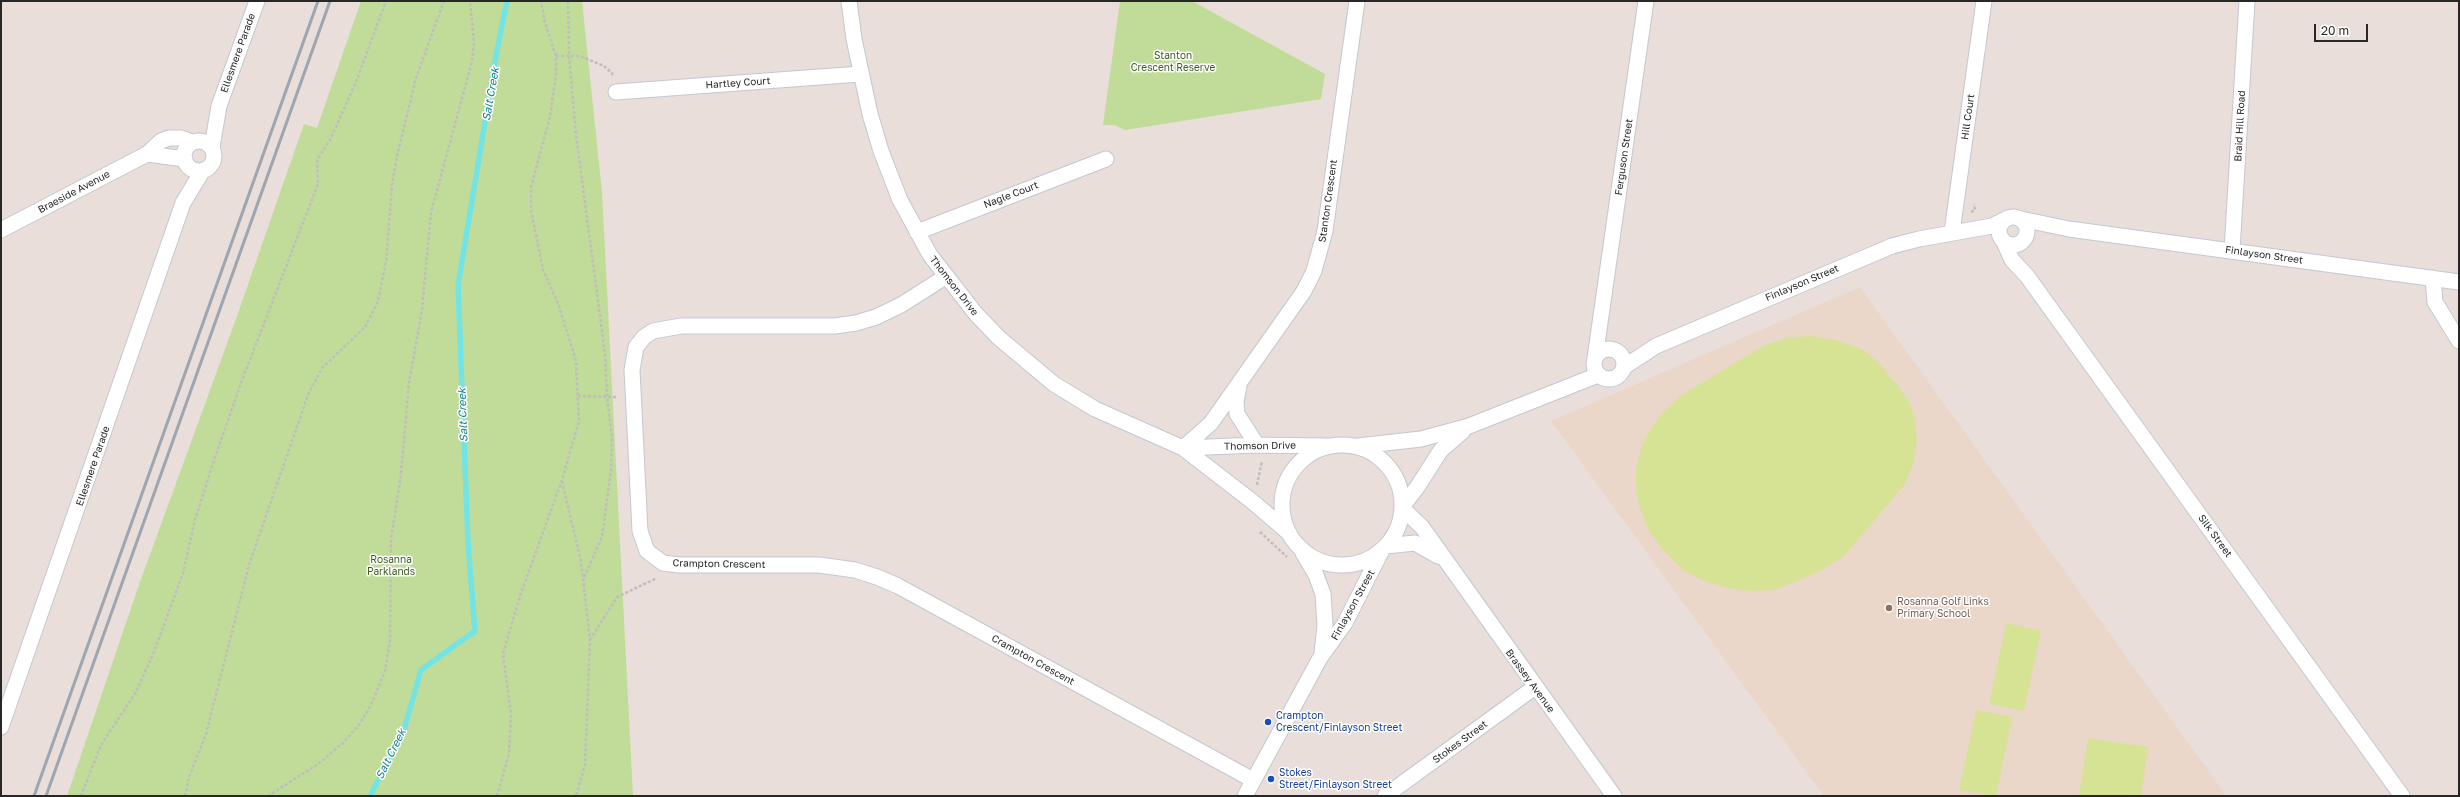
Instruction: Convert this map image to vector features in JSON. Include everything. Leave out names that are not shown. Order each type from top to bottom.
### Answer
[{"type":"street","name":"Ellesmere Parade","points":[[212,147],[219,106],[256,1]]},
{"type":"street","name":"Thomson Drive","points":[[849,1],[860,74],[881,151],[900,200],[917,232],[945,277],[976,314],[999,338],[1054,384],[1095,409],[1183,448],[1253,502],[1292,537]]},
{"type":"street","name":"Stanton Crescent","points":[[1183,448],[1208,426],[1242,380],[1304,290],[1314,271],[1321,250],[1357,1]]},
{"type":"street","name":"Ferguson Street","points":[[1596,365],[1646,1]]},
{"type":"street","name":"Hill Court","points":[[1952,232],[1984,1]]},
{"type":"street","name":"Braid Hill Road","points":[[2232,250],[2247,1]]},
{"type":"street","name":"Hartley Court","points":[[616,92],[860,74]]},
{"type":"street","name":"Ellesmere Parade","points":[[194,142],[219,106]]},
{"type":"street","name":"Braeside Avenue","points":[[1,230],[147,154],[161,142],[169,138],[181,138],[194,142]]},
{"type":"street","points":[[147,154],[186,161],[194,170],[203,170],[213,161],[212,147],[204,142],[194,142],[186,150],[186,161]]},
{"type":"street","name":"Nagle Court","points":[[917,232],[1106,159]]},
{"type":"street","name":"Ellesmere Parade","points":[[184,203],[186,161]]},
{"type":"street","name":"Ellesmere Parade","points":[[1,727],[184,203],[203,170]]},
{"type":"street","points":[[2011,217],[2021,219],[2027,229],[2024,239],[2013,245],[2002,239],[1999,229],[2004,220],[2011,217]]},
{"type":"street","name":"Finlayson Street","points":[[2021,219],[2069,229],[2459,282]]},
{"type":"street","name":"Finlayson Street","points":[[1618,356],[1656,346],[1892,246],[1952,232],[1992,226],[2004,220]]},
{"type":"street","name":"Finlayson Street","points":[[2024,239],[2051,230],[2069,229]]},
{"type":"street","name":"Finlayson Street","points":[[1952,232],[2002,239]]},
{"type":"street","name":"Silk Street","points":[[2002,239],[2012,260],[2027,276],[2402,796]]},
{"type":"street","name":"Silk Street","points":[[2024,239],[2027,276]]},
{"type":"street","name":"Crampton Crescent","points":[[945,277],[901,305],[876,317],[856,322],[835,326],[681,326],[653,331],[644,337],[636,347],[633,358],[633,398],[640,531],[647,551],[663,563],[819,565],[855,570],[877,577],[898,586],[1253,780]]},
{"type":"street","points":[[2434,278],[2435,302],[2459,341]]},
{"type":"street","name":"Ferguson Street","points":[[1603,314],[1618,356]]},
{"type":"street","points":[[1343,446],[1373,454],[1387,465],[1398,484],[1402,507],[1397,529],[1384,548],[1363,561],[1342,565],[1331,564],[1310,556],[1292,537],[1282,507],[1288,480],[1304,459],[1320,450],[1343,446],[1416,440],[1469,426],[1568,385],[1596,365],[1602,350],[1618,356],[1616,377],[1607,379],[1596,365]]},
{"type":"street","name":"Stanton Crescent","points":[[1242,380],[1236,397],[1236,411],[1239,420],[1261,445]]},
{"type":"street","points":[[1402,507],[1418,486],[1440,450],[1469,426]]},
{"type":"street","name":"Thomson Drive","points":[[1183,448],[1261,445],[1343,446]]},
{"type":"street","name":"Brassey Avenue","points":[[1402,507],[1417,520],[1447,565],[1614,796]]},
{"type":"street","name":"Finlayson Street","points":[[1292,537],[1313,568],[1321,588],[1326,625],[1320,658]]},
{"type":"street","name":"Brassey Avenue","points":[[1384,548],[1418,544],[1434,553],[1447,565]]},
{"type":"street","name":"Finlayson Street","points":[[1245,796],[1320,658],[1345,623],[1384,548]]},
{"type":"street","name":"Stokes Street","points":[[1385,796],[1535,687]]},
{"type":"path","points":[[81,796],[101,745],[136,692],[154,652],[183,573],[198,513],[240,383],[318,184],[317,160],[330,140],[356,82],[386,1]]},
{"type":"path","points":[[185,796],[189,777],[206,734],[249,565],[308,392],[324,367],[365,327],[378,301],[386,262],[392,185],[397,156],[416,78],[444,1]]},
{"type":"path","points":[[268,796],[299,777],[343,743],[359,725],[370,707],[379,688],[386,665],[390,641],[391,540],[401,474],[409,383],[422,310],[431,212],[472,62],[474,42],[470,1]]},
{"type":"path","points":[[497,796],[509,754],[511,714],[503,654],[520,596],[562,480],[579,421],[576,361],[558,303],[543,270],[530,211],[530,187],[550,117],[556,56],[545,23],[542,1]]},
{"type":"path","points":[[568,1],[569,56],[576,135],[605,354],[607,397],[612,438],[611,470],[602,537],[583,580]]},
{"type":"path","points":[[556,56],[580,56],[604,66],[612,73],[616,92]]},
{"type":"path","points":[[578,396],[633,398]]},
{"type":"path","points":[[1253,502],[1261,445]]},
{"type":"path","points":[[562,480],[572,520],[583,580],[590,640],[584,765],[576,796]]},
{"type":"path","points":[[1256,528],[1292,562]]},
{"type":"path","points":[[590,640],[617,597],[660,576],[663,563]]},
{"type":"shaded area","name":"Rosanna Golf Links Primary School","points":[[1860,287],[2225,794],[2223,796],[1824,796],[1551,421]]},
{"type":"green space","name":"Rosanna Parklands","points":[[361,1],[582,1],[602,192],[633,796],[67,796],[140,582],[236,319],[304,124],[317,128]]},
{"type":"green space","name":"Stanton Crescent Reserve","points":[[1120,1],[1192,1],[1325,74],[1321,99],[1125,130],[1114,125],[1103,125]]},
{"type":"green space","points":[[1810,336],[1835,340],[1861,349],[1878,362],[1909,402],[1915,420],[1917,441],[1914,461],[1905,484],[1844,556],[1818,572],[1775,590],[1751,591],[1727,588],[1702,580],[1684,571],[1662,549],[1648,529],[1639,506],[1636,488],[1636,469],[1641,448],[1650,430],[1663,412],[1683,394],[1765,345],[1788,338]]},
{"type":"green space","points":[[2006,623],[2041,631],[2024,711],[1989,704]]},
{"type":"green space","points":[[1976,710],[2012,717],[1996,796],[1959,790]]},
{"type":"green space","points":[[2088,738],[2148,747],[2141,796],[2079,796]]},
{"type":"waterway","name":"Salt Creek","points":[[370,796],[403,733],[421,670],[475,631],[468,543],[458,285],[497,50],[507,1]]},
{"type":"railway","points":[[34,796],[318,1]]},
{"type":"railway","points":[[46,796],[330,1]]},
{"type":"place","name":"Rosanna Golf Links Primary School","points":[[1889,608]]},
{"type":"place","name":"Crampton Crescent/Finlayson Street","points":[[1268,722]]},
{"type":"place","name":"Stokes Street/Finlayson Street","points":[[1271,779]]}]
